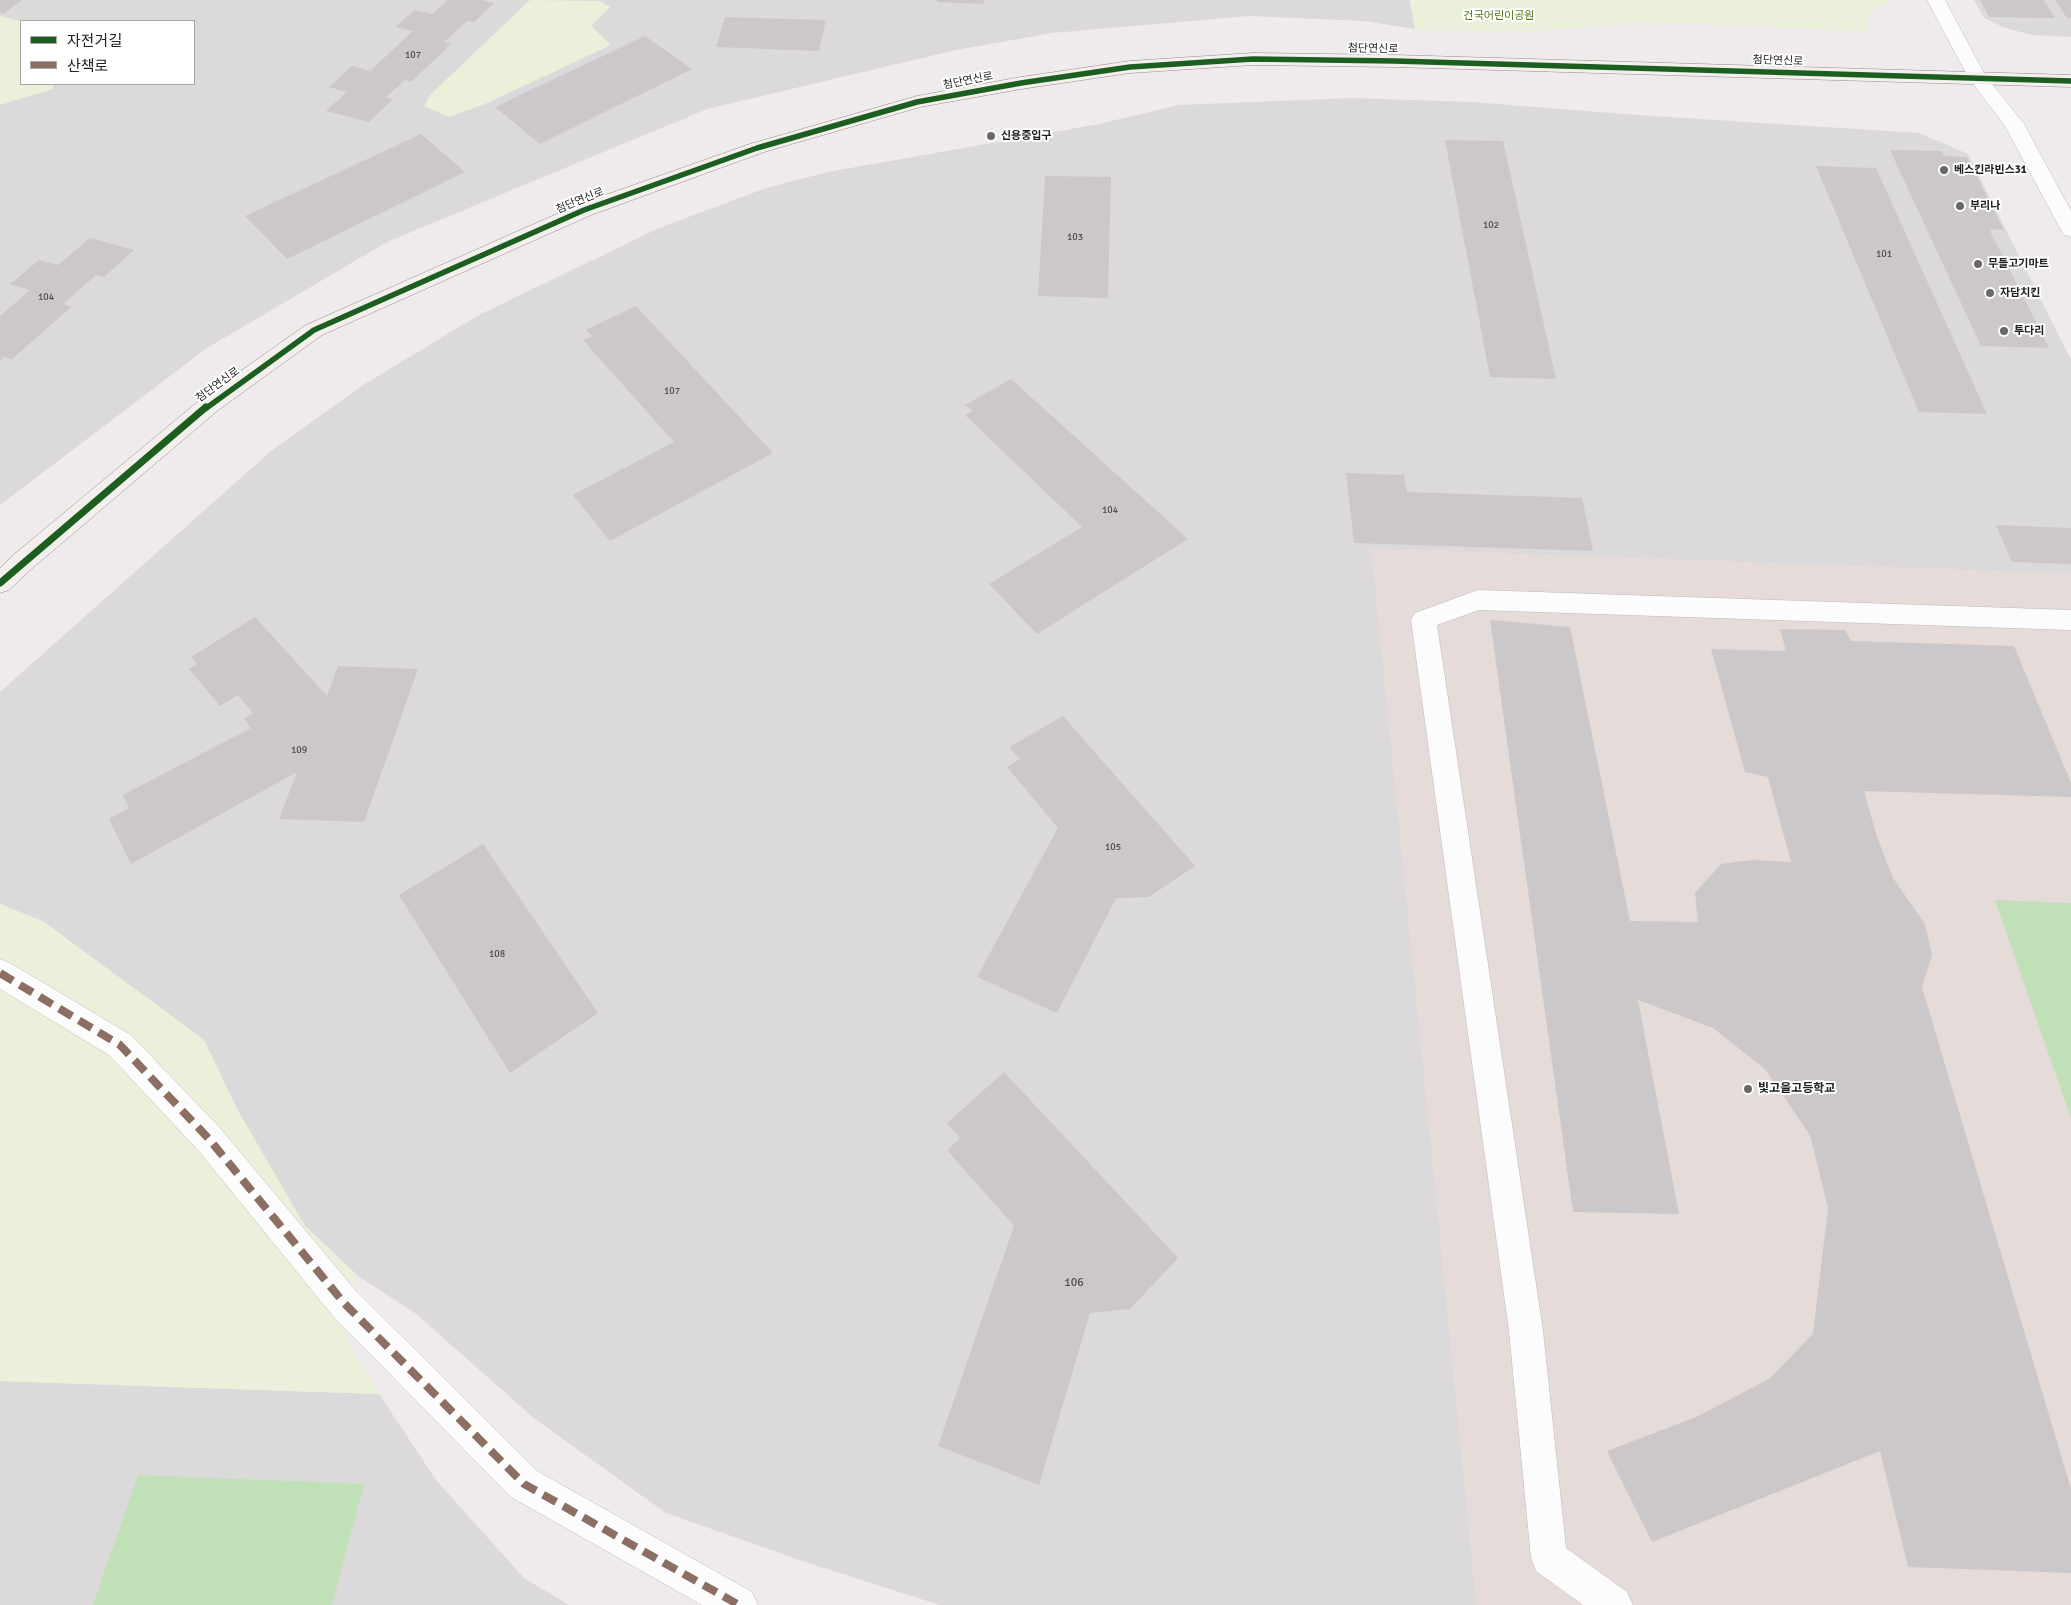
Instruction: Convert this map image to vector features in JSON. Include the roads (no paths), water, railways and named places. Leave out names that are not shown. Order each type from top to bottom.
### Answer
[{"type":"street","points":[[1936,0],[1977,78],[2014,124],[2071,230]]},
{"type":"street","name":"첨단연신로","points":[[0,583],[28,557],[209,405],[314,330],[584,210],[757,148],[917,102],[1130,66],[1253,59],[1395,61],[2071,81]]},
{"type":"street","points":[[1614,1605],[1549,1558],[1526,1330],[1424,620],[1478,600],[2071,620]]},
{"type":"street","points":[[0,973],[120,1045],[209,1139],[344,1303],[524,1484],[739,1605]]},
{"type":"place","name":"신용중입구","points":[[991,136]]},
{"type":"place","name":"베스킨라빈스31","points":[[1944,170]]},
{"type":"place","name":"부리나","points":[[1960,206]]},
{"type":"place","name":"무들고기마트","points":[[1978,264]]},
{"type":"place","name":"자담치킨","points":[[1990,293]]},
{"type":"place","name":"투다리","points":[[2004,331]]},
{"type":"place","name":"빛고을고등학교","points":[[1748,1089]]},
{"type":"park label","name":"건국어린이공원","points":[[1499,16]]}]
